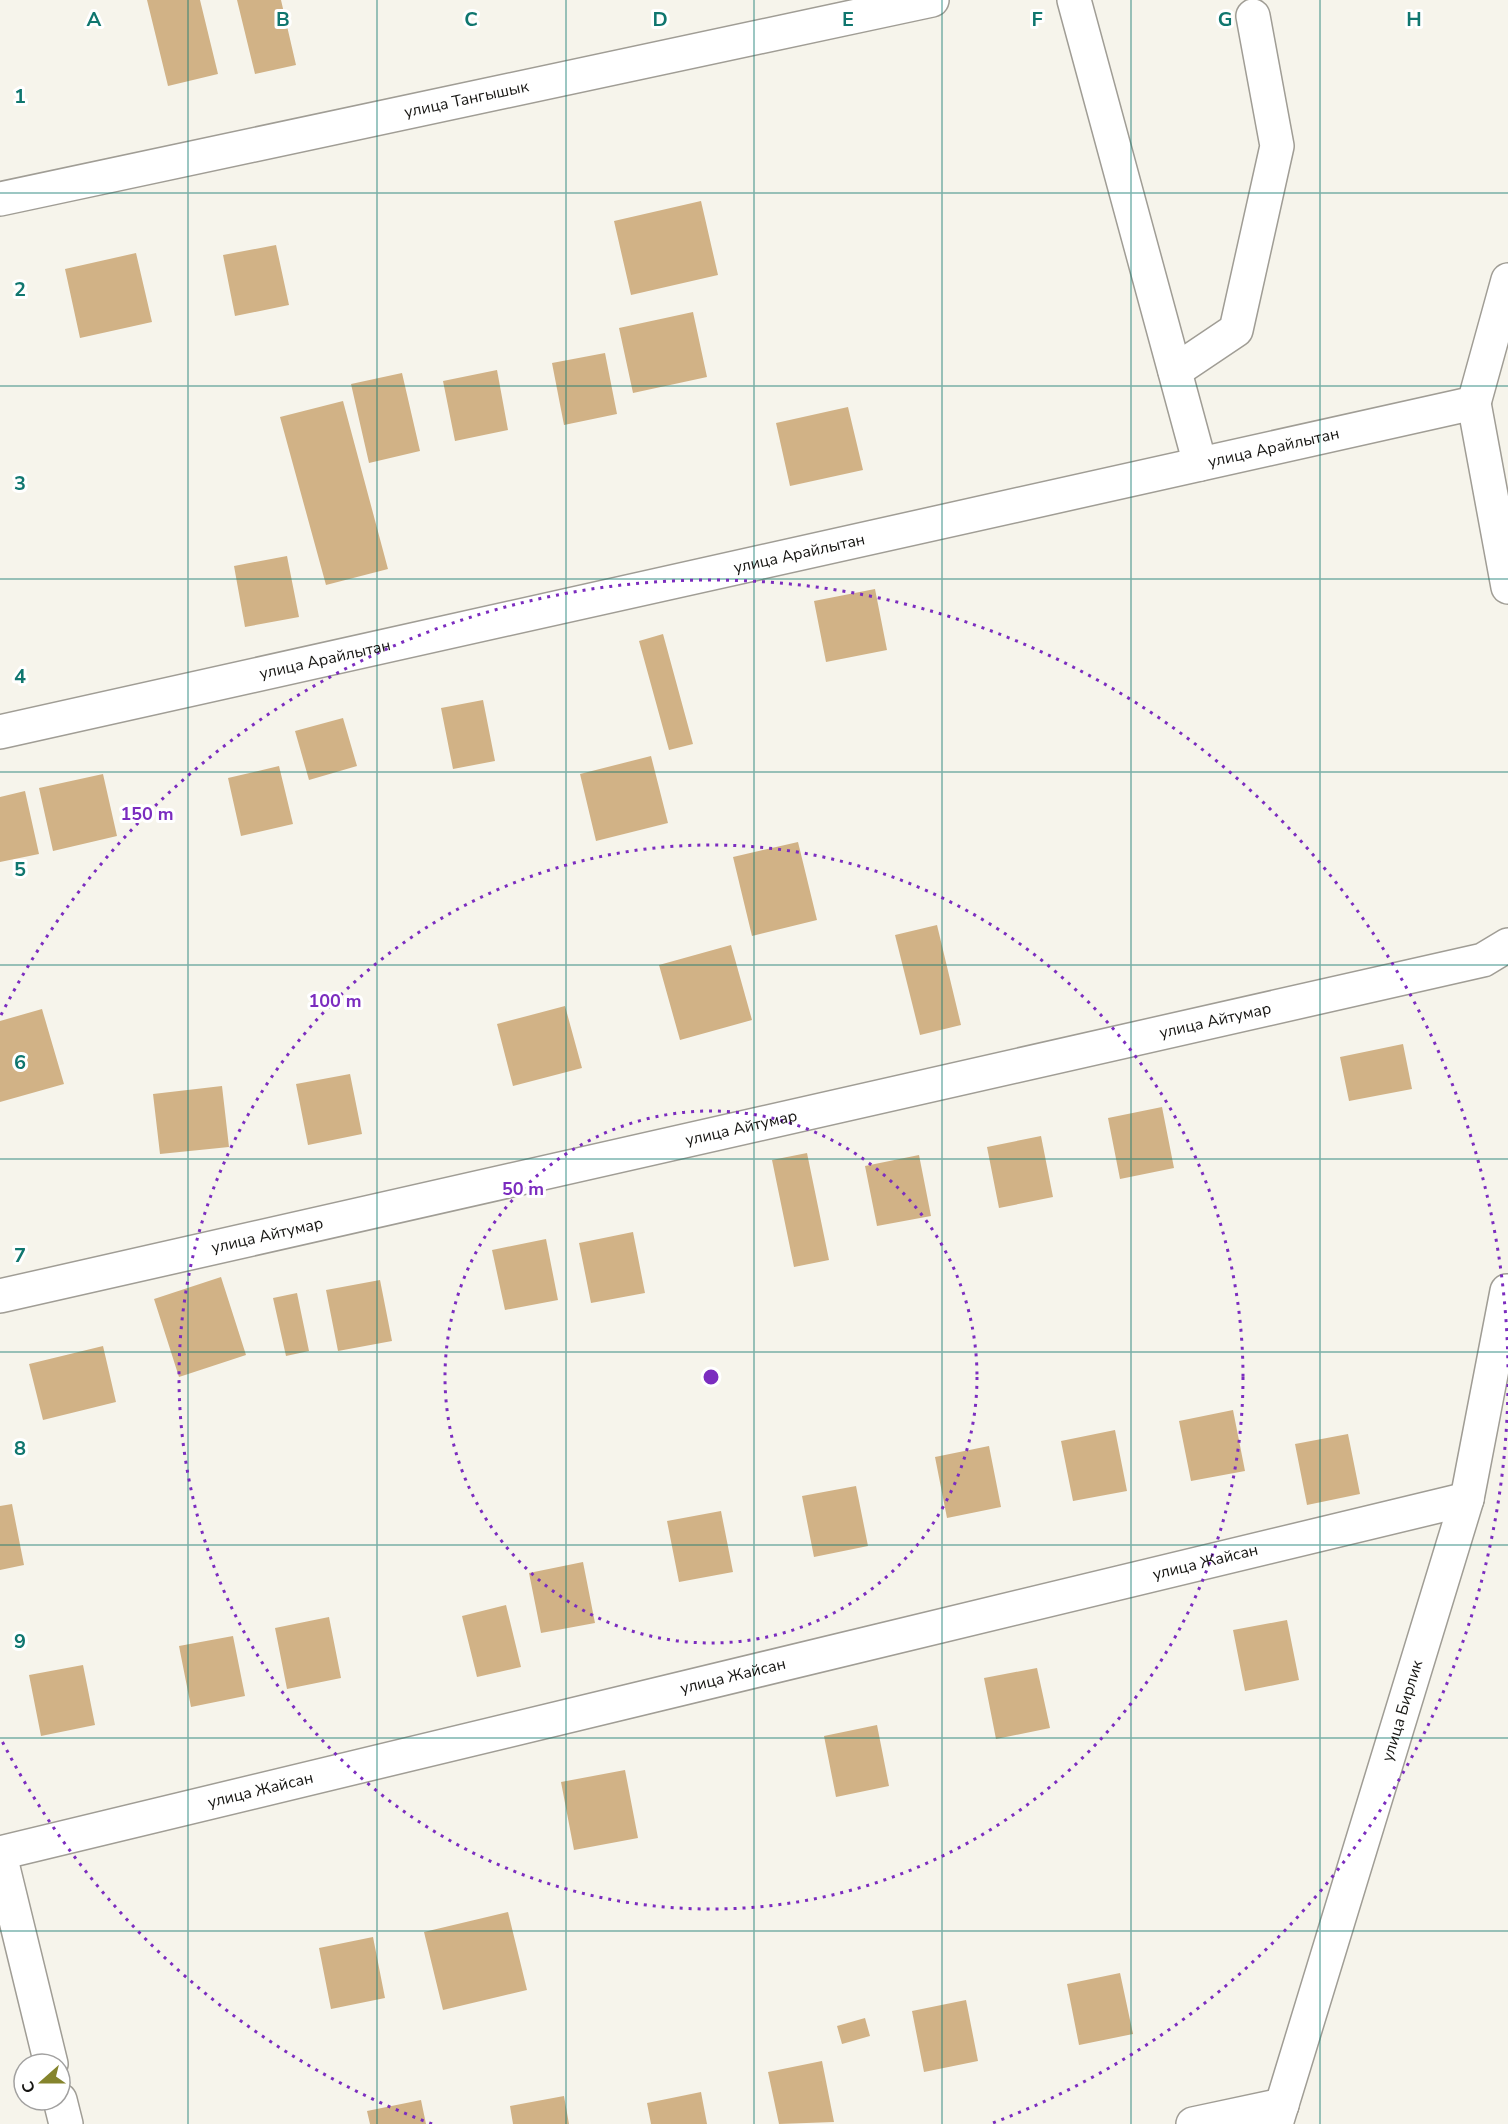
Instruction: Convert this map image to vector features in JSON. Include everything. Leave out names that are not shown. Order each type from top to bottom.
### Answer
[{"type":"street","name":"улица Тангышык","points":[[0,199],[932,0]]},
{"type":"street","points":[[1074,0],[1200,464]]},
{"type":"street","points":[[1175,371],[1236,330],[1276,146],[1253,16]]},
{"type":"street","points":[[1508,280],[1474,403],[1508,587]]},
{"type":"street","name":"улица Арайлытан","points":[[0,732],[1474,403]]},
{"type":"street","name":"улица Айтумар","points":[[0,1296],[1495,952]]},
{"type":"street","name":"улица Бирлик","points":[[1279,2114],[1467,1499],[1508,1291]]},
{"type":"street","name":"улица Жайсан","points":[[0,1854],[1467,1499]]},
{"type":"street","points":[[0,1854],[48,2052]]},
{"type":"street","points":[[1193,2124],[1279,2114]]},
{"type":"building","points":[[147,0],[200,0],[218,74],[168,86]]},
{"type":"building","points":[[237,0],[281,0],[296,65],[255,74]]},
{"type":"building","points":[[701,201],[718,275],[631,295],[614,221]]},
{"type":"building","points":[[276,245],[289,305],[235,316],[223,255]]},
{"type":"building","points":[[136,253],[152,322],[80,338],[65,269]]},
{"type":"building","points":[[693,312],[707,377],[633,393],[619,328]]},
{"type":"building","points":[[605,353],[617,414],[564,425],[552,363]]},
{"type":"building","points":[[497,370],[508,430],[455,441],[443,381]]},
{"type":"building","points":[[402,373],[420,451],[369,463],[351,384]]},
{"type":"building","points":[[343,401],[388,569],[326,585],[280,417]]},
{"type":"building","points":[[848,407],[863,470],[790,486],[776,423]]},
{"type":"building","points":[[287,556],[299,617],[245,627],[234,566]]},
{"type":"building","points":[[875,589],[887,650],[826,662],[814,601]]},
{"type":"building","points":[[663,634],[693,744],[669,750],[639,641]]},
{"type":"building","points":[[483,700],[495,761],[453,769],[441,708]]},
{"type":"building","points":[[343,718],[357,766],[309,780],[295,731]]},
{"type":"building","points":[[651,756],[668,823],[596,841],[580,774]]},
{"type":"building","points":[[279,766],[293,824],[241,836],[228,778]]},
{"type":"building","points":[[103,774],[117,836],[53,851],[39,788]]},
{"type":"building","points":[[25,791],[39,854],[0,862],[0,797]]},
{"type":"building","points":[[798,842],[817,920],[752,936],[733,857]]},
{"type":"building","points":[[937,925],[961,1025],[920,1035],[895,935]]},
{"type":"building","points":[[731,945],[752,1020],[680,1040],[659,965]]},
{"type":"building","points":[[565,1006],[582,1068],[513,1086],[497,1024]]},
{"type":"building","points":[[42,1009],[64,1084],[0,1102],[0,1021]]},
{"type":"building","points":[[1403,1044],[1412,1089],[1349,1101],[1340,1057]]},
{"type":"building","points":[[350,1074],[362,1134],[308,1145],[296,1084]]},
{"type":"building","points":[[222,1086],[229,1147],[160,1154],[153,1094]]},
{"type":"building","points":[[1162,1107],[1174,1168],[1120,1179],[1108,1118]]},
{"type":"building","points":[[1041,1136],[1053,1197],[999,1208],[987,1147]]},
{"type":"building","points":[[807,1153],[829,1260],[794,1267],[772,1160]]},
{"type":"building","points":[[919,1155],[931,1216],[877,1226],[865,1166]]},
{"type":"building","points":[[633,1232],[645,1293],[591,1303],[579,1243]]},
{"type":"building","points":[[546,1239],[558,1300],[505,1310],[492,1250]]},
{"type":"building","points":[[221,1277],[246,1355],[179,1377],[154,1299]]},
{"type":"building","points":[[380,1280],[392,1341],[338,1351],[326,1290]]},
{"type":"building","points":[[297,1293],[309,1351],[286,1356],[273,1298]]},
{"type":"building","points":[[103,1346],[116,1402],[43,1420],[29,1364]]},
{"type":"building","points":[[1233,1410],[1245,1471],[1191,1481],[1179,1421]]},
{"type":"building","points":[[1115,1430],[1127,1491],[1073,1501],[1061,1441]]},
{"type":"building","points":[[1348,1434],[1360,1494],[1307,1505],[1295,1444]]},
{"type":"building","points":[[989,1446],[1001,1507],[947,1518],[935,1457]]},
{"type":"building","points":[[856,1486],[868,1546],[814,1557],[802,1496]]},
{"type":"building","points":[[12,1504],[24,1565],[0,1570],[0,1506]]},
{"type":"building","points":[[721,1511],[733,1572],[679,1582],[667,1521]]},
{"type":"building","points":[[583,1562],[595,1623],[541,1633],[529,1573]]},
{"type":"building","points":[[506,1605],[521,1667],[477,1677],[462,1616]]},
{"type":"building","points":[[329,1617],[341,1678],[287,1689],[275,1628]]},
{"type":"building","points":[[1287,1620],[1299,1680],[1245,1691],[1233,1630]]},
{"type":"building","points":[[233,1636],[245,1696],[191,1707],[179,1646]]},
{"type":"building","points":[[83,1665],[95,1725],[41,1736],[29,1675]]},
{"type":"building","points":[[1037,1668],[1050,1728],[996,1739],[984,1678]]},
{"type":"building","points":[[877,1725],[889,1786],[836,1797],[824,1736]]},
{"type":"building","points":[[625,1770],[638,1838],[574,1850],[561,1782]]},
{"type":"building","points":[[508,1912],[527,1990],[443,2010],[424,1932]]},
{"type":"building","points":[[373,1937],[385,1998],[331,2009],[319,1948]]},
{"type":"building","points":[[1120,1973],[1133,2034],[1079,2045],[1067,1984]]},
{"type":"building","points":[[966,2000],[978,2061],[924,2072],[912,2011]]},
{"type":"building","points":[[865,2018],[870,2036],[842,2044],[837,2026]]},
{"type":"building","points":[[822,2061],[834,2122],[779,2124],[768,2072]]},
{"type":"building","points":[[701,2092],[707,2124],[651,2124],[647,2103]]},
{"type":"building","points":[[564,2096],[569,2124],[513,2124],[510,2106]]},
{"type":"building","points":[[421,2100],[426,2124],[370,2124],[367,2111]]}]
